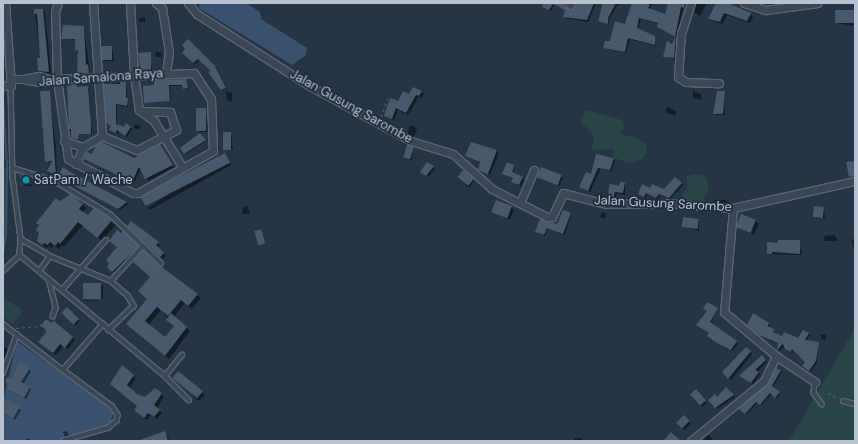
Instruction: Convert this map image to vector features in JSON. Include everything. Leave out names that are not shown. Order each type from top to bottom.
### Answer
[{"type":"street","points":[[5,3],[8,84]]},
{"type":"street","points":[[58,3],[55,12],[57,79],[66,157],[76,164],[133,193],[140,193],[183,168],[154,121],[139,111],[134,75],[130,3]]},
{"type":"street","points":[[93,3],[102,136]]},
{"type":"street","points":[[156,3],[162,8],[169,52],[166,73]]},
{"type":"street","name":"Jalan Gusung Sarombe","points":[[188,3],[197,14],[259,55],[411,141],[453,154],[492,189],[547,217],[552,217],[564,193],[606,204],[664,203],[733,208],[855,182]]},
{"type":"street","points":[[691,3],[681,33],[678,77],[686,82],[719,83]]},
{"type":"street","points":[[744,3],[766,10],[818,3]]},
{"type":"street","name":"Jalan Samalona Raya","points":[[8,84],[23,78],[34,82],[49,79],[193,73],[211,96],[214,148],[212,153],[183,168]]},
{"type":"street","points":[[102,136],[135,150],[163,137],[176,128],[172,113],[139,111]]},
{"type":"street","points":[[76,164],[84,147],[102,136]]},
{"type":"street","points":[[64,141],[84,147]]},
{"type":"street","points":[[520,203],[534,170]]},
{"type":"street","points":[[733,208],[724,312],[776,356],[815,382]]},
{"type":"street","points":[[691,441],[764,381],[776,356]]},
{"type":"lane","points":[[3,271],[20,255],[22,239],[13,168],[8,84]]},
{"type":"lane","points":[[13,168],[55,181],[96,204],[110,214],[142,247],[161,263]]},
{"type":"lane","points":[[22,239],[50,256],[111,281],[134,305],[109,330]]},
{"type":"lane","points":[[63,289],[106,240]]},
{"type":"lane","points":[[111,281],[142,247]]},
{"type":"lane","points":[[20,255],[63,289],[109,330],[165,376],[189,400]]},
{"type":"lane","points":[[40,270],[50,256]]},
{"type":"lane","points":[[49,278],[56,308],[53,317]]},
{"type":"lane","points":[[3,324],[112,406],[118,415],[117,421],[109,428],[64,441]]},
{"type":"lane","points":[[63,370],[103,324]]},
{"type":"lane","points":[[3,373],[17,334]]},
{"type":"lane","points":[[165,376],[182,355]]},
{"type":"lane","points":[[815,382],[814,393],[822,404]]},
{"type":"lane","points":[[843,401],[855,404]]},
{"type":"path","points":[[378,123],[388,98]]},
{"type":"path","points":[[9,328],[40,326],[42,323]]},
{"type":"path","points":[[828,393],[843,401]]},
{"type":"green space","points":[[586,110],[622,120],[624,127],[620,134],[637,138],[646,144],[646,153],[642,159],[630,163],[614,158],[612,153],[615,150],[592,150],[594,136],[580,121]]},
{"type":"green space","points":[[7,168],[6,234],[3,252],[3,169]]},
{"type":"green space","points":[[694,174],[705,176],[708,181],[708,191],[702,202],[685,202],[683,201],[683,194],[687,188],[687,176]]},
{"type":"green space","points":[[3,297],[23,311],[13,324],[3,317]]},
{"type":"green space","points":[[855,328],[855,441],[789,441]]},
{"type":"water","points":[[200,3],[246,3],[260,12],[261,19],[307,48],[306,55],[292,65],[199,8]]},
{"type":"water","points":[[17,341],[108,407],[113,413],[110,425],[55,441],[3,441],[3,401]]},
{"type":"building","points":[[543,3],[565,3],[566,7],[570,10],[576,3],[594,3],[587,20],[563,17],[565,10],[553,4],[549,10],[542,7]]},
{"type":"building","points":[[603,3],[616,3],[608,18],[608,24],[598,21]]},
{"type":"building","points":[[632,3],[645,3],[650,5],[648,8],[665,14],[668,3],[686,3],[684,8],[681,7],[675,37],[657,27],[658,23],[639,18],[637,28],[655,36],[655,45],[628,38],[625,52],[603,48],[605,41],[610,41],[615,21],[625,24]]},
{"type":"building","points":[[716,3],[728,3],[751,13],[747,21],[724,13],[720,22],[708,19]]},
{"type":"building","points":[[34,9],[43,9],[49,72],[38,71],[37,58],[40,58],[37,14],[34,14]]},
{"type":"building","points":[[835,10],[855,10],[855,23],[835,23]]},
{"type":"building","points":[[63,25],[84,26],[86,65],[88,64],[89,73],[77,73],[78,50],[75,51],[75,39],[61,39]]},
{"type":"building","points":[[676,36],[674,58],[663,57],[667,41],[672,44]]},
{"type":"building","points":[[188,39],[214,65],[226,88],[221,90],[208,72],[211,71],[198,59],[193,63],[182,53],[185,49],[182,45]]},
{"type":"building","points":[[101,46],[112,46],[112,60],[101,60]]},
{"type":"building","points":[[151,52],[151,70],[141,70],[138,53]]},
{"type":"building","points":[[186,79],[188,88],[183,89],[182,85],[169,85],[170,101],[144,103],[143,86],[154,85],[154,80]]},
{"type":"building","points":[[120,81],[126,81],[126,98],[128,98],[127,106],[116,104],[116,124],[124,127],[126,123],[131,127],[125,136],[117,130],[116,133],[109,130],[111,126],[106,122],[103,84],[120,84]]},
{"type":"building","points":[[77,84],[77,87],[88,86],[91,123],[91,134],[79,134],[78,140],[71,138],[71,129],[69,129],[67,85]]},
{"type":"building","points":[[413,87],[422,91],[419,96],[416,95],[406,113],[396,108],[392,119],[384,116],[390,98],[398,101],[403,91],[409,94]]},
{"type":"building","points":[[40,91],[50,91],[56,175],[47,171],[52,161],[45,162]]},
{"type":"building","points":[[717,91],[725,91],[723,114],[713,114]]},
{"type":"building","points":[[196,108],[206,108],[206,131],[196,131]]},
{"type":"building","points":[[223,132],[231,132],[231,150],[223,150]]},
{"type":"building","points":[[200,133],[206,140],[184,154],[180,148]]},
{"type":"building","points":[[102,142],[134,158],[160,144],[173,165],[145,179],[139,167],[132,182],[84,159],[87,152],[92,154],[96,145]]},
{"type":"building","points":[[471,142],[497,150],[488,174],[478,170],[480,162],[465,156]]},
{"type":"building","points":[[407,145],[414,147],[410,159],[403,157]]},
{"type":"building","points":[[225,153],[230,163],[145,206],[140,196]]},
{"type":"building","points":[[596,154],[614,158],[610,170],[598,168],[588,191],[579,187],[586,172],[591,174]]},
{"type":"building","points":[[855,161],[855,176],[849,177],[846,162]]},
{"type":"building","points":[[427,162],[434,166],[426,176],[420,172]]},
{"type":"building","points":[[507,162],[514,165],[512,172],[523,177],[519,185],[511,182],[513,178],[502,174]]},
{"type":"building","points":[[63,167],[127,202],[118,209],[65,181],[58,176]]},
{"type":"building","points":[[541,167],[562,175],[558,185],[537,177]]},
{"type":"building","points":[[463,170],[474,179],[468,186],[457,177]]},
{"type":"building","name":"SatPam / Wache","points":[[20,175],[30,177],[31,184],[21,185]]},
{"type":"building","points":[[675,177],[682,183],[669,198],[659,194],[656,198],[646,193],[644,197],[638,194],[642,184],[650,188],[652,184],[664,189]]},
{"type":"building","points":[[620,182],[625,182],[623,193],[615,192],[613,199],[607,198],[610,184],[619,186]]},
{"type":"building","points":[[71,194],[83,204],[79,209],[88,215],[94,208],[112,220],[97,238],[78,222],[60,244],[58,242],[55,246],[50,242],[48,245],[44,243],[42,245],[37,241],[39,233],[36,230],[39,225],[36,223],[56,198],[60,201]]},
{"type":"building","points":[[496,200],[512,206],[507,218],[491,212]]},
{"type":"building","points":[[814,206],[824,207],[823,218],[813,217]]},
{"type":"building","points":[[563,210],[571,213],[563,234],[547,228],[544,235],[535,232],[540,219],[557,224]]},
{"type":"building","points":[[741,214],[756,220],[751,233],[736,227]]},
{"type":"building","points":[[683,217],[699,219],[698,229],[682,227]]},
{"type":"building","points":[[131,221],[159,242],[156,245],[164,253],[160,257],[127,226]]},
{"type":"building","points":[[261,229],[265,243],[258,245],[254,231]]},
{"type":"building","points":[[117,230],[121,233],[123,231],[139,246],[112,272],[107,267],[109,263],[106,260],[117,247],[109,241]]},
{"type":"building","points":[[778,240],[800,240],[800,254],[772,252],[772,254],[767,254],[767,242],[778,243]]},
{"type":"building","points":[[143,250],[159,265],[198,294],[188,306],[181,300],[168,316],[157,307],[145,321],[165,337],[174,326],[166,320],[171,313],[187,327],[165,356],[126,324],[147,299],[138,291],[150,277],[133,262]]},
{"type":"building","points":[[83,283],[101,283],[101,299],[83,299]]},
{"type":"building","points":[[707,302],[718,308],[710,322],[737,341],[731,350],[707,336],[709,333],[696,325],[707,311],[703,309]]},
{"type":"building","points":[[67,307],[79,319],[73,325],[61,313]]},
{"type":"building","points":[[753,313],[769,323],[768,326],[774,329],[773,332],[782,336],[784,332],[798,338],[803,330],[809,333],[805,340],[819,342],[816,361],[809,371],[802,366],[805,362],[792,349],[791,352],[785,349],[783,344],[777,350],[778,343],[759,335],[747,325]]},
{"type":"building","points":[[46,319],[51,323],[54,321],[73,337],[65,348],[60,344],[53,353],[38,342],[45,334],[46,330],[41,326]]},
{"type":"building","points":[[746,347],[751,351],[728,379],[722,372]]},
{"type":"building","points":[[762,355],[766,360],[755,370],[759,372],[751,383],[739,376]]},
{"type":"building","points":[[19,361],[30,368],[21,382],[30,387],[24,398],[7,389],[9,385],[5,382],[7,377],[12,380]]},
{"type":"building","points":[[122,365],[134,375],[127,385],[137,394],[145,397],[155,388],[162,393],[154,405],[160,410],[154,417],[148,413],[144,418],[134,410],[137,406],[110,384]]},
{"type":"building","points":[[776,368],[781,370],[772,386],[780,392],[775,398],[770,393],[760,405],[756,402],[745,414],[738,408],[767,385]]},
{"type":"building","points":[[178,371],[203,391],[197,398],[172,378]]},
{"type":"building","points":[[726,387],[734,395],[715,408],[708,400],[715,394],[717,397]]},
{"type":"building","points":[[696,389],[706,400],[700,406],[690,394]]},
{"type":"building","points":[[7,400],[20,407],[13,419],[3,413]]},
{"type":"building","points":[[684,415],[690,421],[682,428],[676,423]]},
{"type":"building","points":[[165,431],[168,441],[140,441],[140,440]]},
{"type":"building","points":[[671,432],[673,434],[681,441],[663,441]]},
{"type":"waterway","points":[[3,100],[7,168],[6,234],[3,252]]},
{"type":"place","name":"SatPam / Wache","points":[[26,180]]}]
